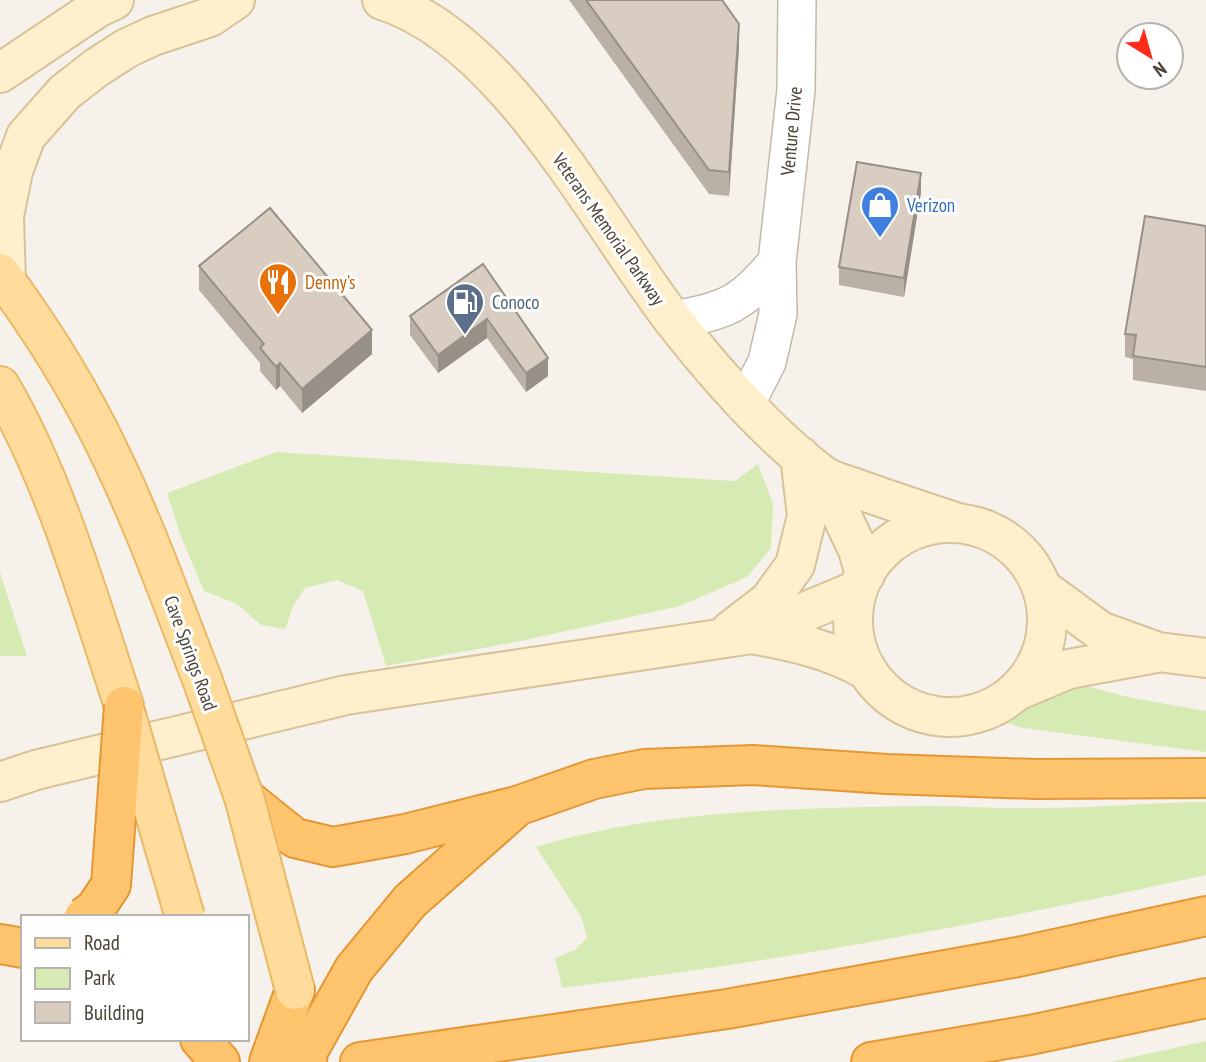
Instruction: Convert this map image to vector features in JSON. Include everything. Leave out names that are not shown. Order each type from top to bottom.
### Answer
[{"type":"highway","points":[[87,915],[95,909],[111,885],[124,706]]},
{"type":"highway","points":[[244,797],[295,838],[333,847],[405,834],[517,806],[594,779],[644,769],[714,765],[1036,779],[1206,778]]},
{"type":"highway","points":[[309,1059],[354,969],[410,901],[517,806]]},
{"type":"highway","points":[[360,1062],[727,1009],[1018,957],[1206,916]]},
{"type":"highway","points":[[0,944],[21,948]]},
{"type":"highway","points":[[248,1040],[268,1062],[295,990]]},
{"type":"highway","points":[[871,1062],[1030,1035],[1206,998]]},
{"type":"highway","points":[[202,1041],[222,1062]]},
{"type":"main road","points":[[0,73],[97,8],[114,0]]},
{"type":"main road","points":[[3,278],[4,216],[13,171],[26,136],[65,92],[96,68],[127,48],[153,36],[210,17],[235,0]]},
{"type":"main road","name":"Veterans Memorial Parkway","points":[[382,0],[393,3],[434,26],[474,56],[518,105],[573,175],[673,320],[744,405],[812,466],[858,550],[861,583]]},
{"type":"main road","name":"Cave Springs Road","points":[[3,278],[83,402],[112,456],[166,585],[244,797],[295,990],[309,1059]]},
{"type":"main road","points":[[0,386],[51,495],[124,706],[184,915]]},
{"type":"main road","points":[[736,636],[769,601],[794,565],[807,516],[812,466]]},
{"type":"main road","name":"Veterans Memorial Parkway","points":[[812,466],[955,522]]},
{"type":"main road","points":[[1019,690],[1038,663],[1047,632],[1043,589],[1034,570],[1013,545],[986,529],[955,522],[924,526],[895,540],[872,562],[861,583],[852,622],[858,654],[874,682],[898,703],[928,716],[961,717],[992,708],[1019,690],[1069,669],[1158,652]]},
{"type":"main road","points":[[0,782],[36,769],[325,699],[736,636],[861,583]]},
{"type":"main road","points":[[1043,589],[1100,631],[1158,652],[1206,657]]},
{"type":"main road","points":[[736,636],[808,645],[844,657],[868,671]]},
{"type":"main road","points":[[219,1041],[222,1062]]},
{"type":"street","name":"Venture Drive","points":[[744,405],[767,362],[778,314],[777,262],[796,90],[797,0]]},
{"type":"street","points":[[673,320],[712,313],[732,305],[754,290],[777,262]]},
{"type":"green space","points":[[276,452],[735,481],[758,464],[773,504],[771,548],[747,577],[680,606],[516,642],[386,666],[363,591],[337,580],[305,588],[294,604],[285,629],[261,625],[237,604],[204,591],[180,534],[167,493]]},
{"type":"green space","points":[[0,572],[27,656],[0,656]]},
{"type":"green space","points":[[1078,684],[1132,698],[1206,711],[1206,752],[1023,728],[976,713],[1033,691]]},
{"type":"green space","points":[[1206,802],[1206,875],[886,939],[724,966],[562,988],[555,958],[575,950],[587,938],[582,918],[536,847],[630,825],[728,813],[925,806],[1057,808]]},
{"type":"green space","points":[[1206,1041],[1206,1062],[1110,1062]]},
{"type":"building","points":[[586,0],[722,0],[739,24],[729,172],[709,170]]},
{"type":"building","name":"Verizon","points":[[857,162],[921,173],[904,278],[839,267]]},
{"type":"building","name":"Denny's","points":[[270,208],[372,330],[302,389],[280,363],[276,367],[260,348],[264,344],[199,266]]},
{"type":"building","points":[[1145,216],[1206,226],[1206,367],[1133,356],[1136,335],[1125,334]]},
{"type":"building","name":"Conoco","points":[[483,264],[548,358],[526,373],[487,319],[438,355],[410,316]]},
{"type":"place","name":"Verizon","points":[[880,239]]},
{"type":"place","name":"Denny's","points":[[278,316]]},
{"type":"place","name":"Conoco","points":[[465,336]]}]
